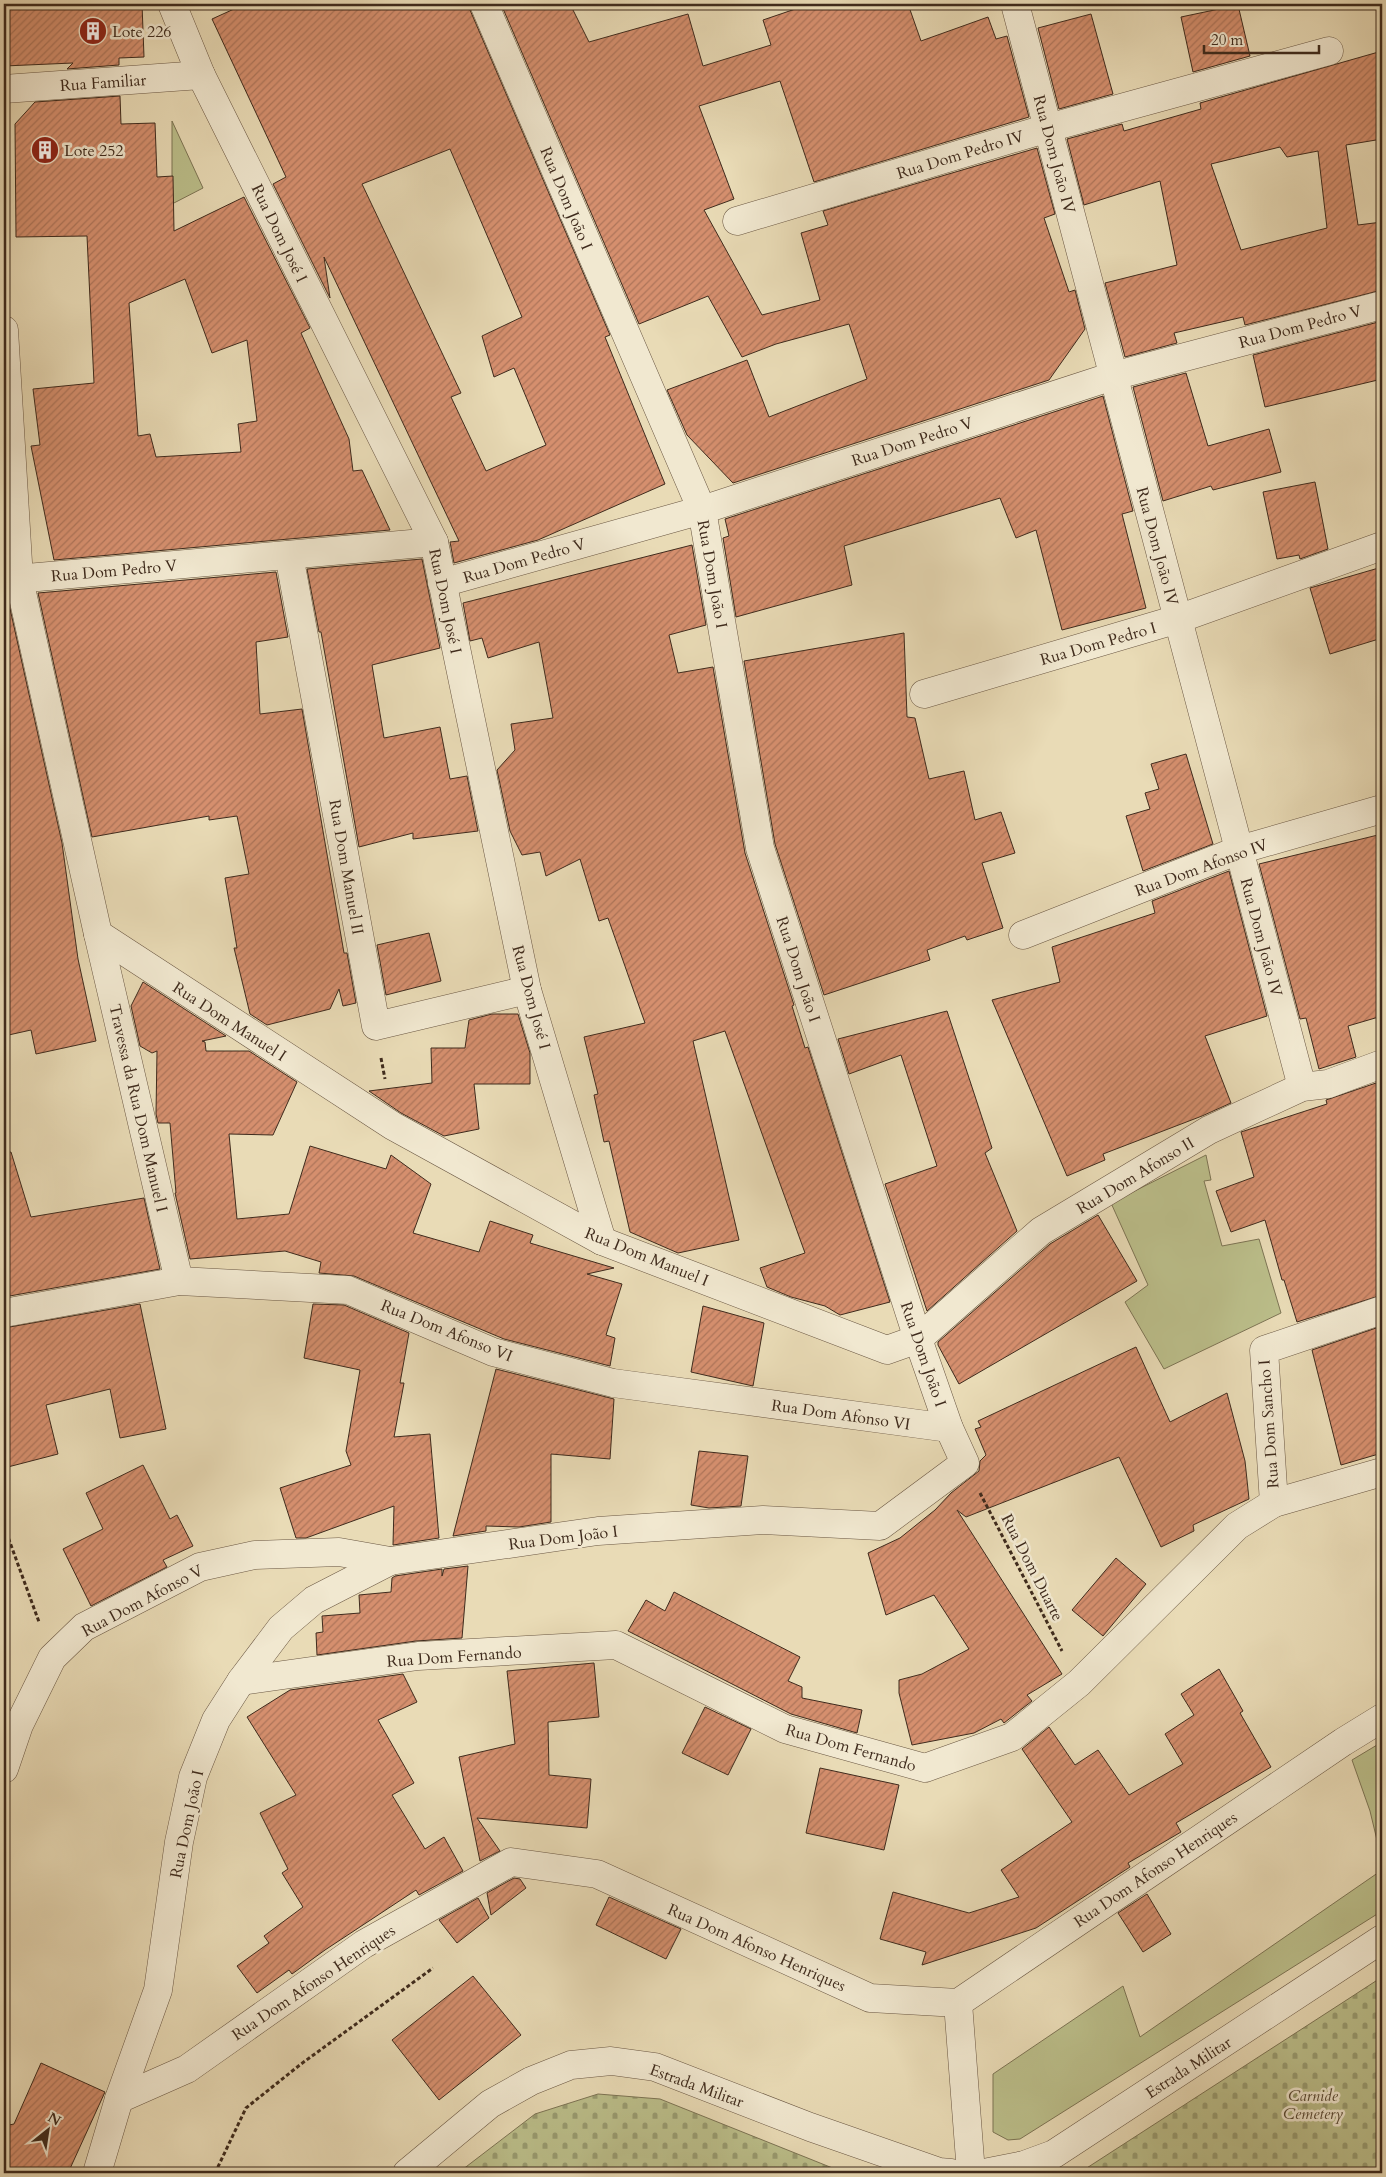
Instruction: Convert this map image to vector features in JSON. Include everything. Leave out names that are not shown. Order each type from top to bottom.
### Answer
[{"type":"street","name":"Rua Dom João I","points":[[98,2173],[118,2099],[158,1990],[179,1842],[194,1777],[216,1720],[241,1681],[281,1628],[314,1600],[390,1561],[598,1531],[763,1520],[880,1526],[965,1463],[949,1428],[918,1339],[760,848],[702,510],[484,4]]},
{"type":"street","name":"Rua Dom João IV","points":[[1015,4],[1302,1087]]},
{"type":"street","name":"Rua Dom José I","points":[[176,5],[201,75],[434,542],[527,990],[602,1241]]},
{"type":"street","name":"Rua Dom Pedro IV","points":[[737,221],[1048,128],[1329,51]]},
{"type":"street","name":"Rua Familiar","points":[[4,89],[201,75]]},
{"type":"street","name":"Rua Dom Pedro V","points":[[442,583],[702,510],[1113,376],[1382,305]]},
{"type":"street","points":[[4,330],[12,579],[98,934]]},
{"type":"street","name":"Rua Dom Pedro V","points":[[12,579],[434,542]]},
{"type":"street","name":"Rua Dom Pedro I","points":[[924,694],[1178,619],[1382,546]]},
{"type":"street","name":"Rua Dom Manuel II","points":[[289,555],[376,1026]]},
{"type":"street","name":"Rua Dom Afonso IV","points":[[1023,935],[1239,850],[1382,809]]},
{"type":"street","name":"Rua Dom Manuel I","points":[[98,934],[393,1126],[602,1241],[887,1350],[918,1339]]},
{"type":"street","name":"Travessa da Rua Dom Manuel I","points":[[98,934],[180,1281]]},
{"type":"street","points":[[376,1026],[527,990]]},
{"type":"street","name":"Rua Dom Afonso II","points":[[918,1339],[1041,1231],[1209,1130],[1302,1087],[1328,1084],[1382,1064]]},
{"type":"street","name":"Rua Dom Afonso VI","points":[[4,1313],[180,1281],[348,1290],[493,1352],[613,1383],[949,1428]]},
{"type":"street","name":"Rua Dom Sancho I","points":[[1274,1503],[1264,1350],[1382,1310]]},
{"type":"street","name":"Rua Dom Fernando","points":[[241,1681],[418,1656],[616,1645],[786,1729],[925,1768],[1012,1737],[1079,1683],[1237,1526],[1274,1503],[1382,1472]]},
{"type":"street","name":"Rua Dom Afonso V","points":[[4,1769],[19,1725],[52,1658],[84,1628],[200,1567],[255,1556],[339,1552],[390,1561]]},
{"type":"street","name":"Rua Dom Afonso Henriques","points":[[118,2099],[187,2068],[364,1944],[511,1862],[597,1874],[870,1998],[958,2003],[1343,1742],[1382,1718]]},
{"type":"street","name":"Estrada Militar","points":[[984,2173],[1024,2165],[1054,2154],[1382,1939]]},
{"type":"street","points":[[958,2003],[971,2173]]},
{"type":"street","name":"Estrada Militar","points":[[407,2173],[490,2104],[532,2081],[571,2065],[612,2061],[655,2067],[810,2127],[939,2172],[951,2173]]},
{"type":"path","points":[[376,1026],[393,1126]]},
{"type":"path","name":"Rua Dom Duarte","points":[[965,1463],[1079,1683]]},
{"type":"path","points":[[4,1526],[52,1658]]},
{"type":"path","points":[[215,2173],[246,2108],[301,2064],[433,1968]]},
{"type":"green space","points":[[172,121],[203,188],[172,204]]},
{"type":"green space","points":[[1206,1155],[1211,1180],[1204,1181],[1222,1246],[1259,1239],[1281,1313],[1164,1369],[1125,1302],[1148,1285],[1111,1203]]},
{"type":"green space","points":[[1382,1742],[1382,1861],[1370,1811],[1352,1760]]},
{"type":"green space","points":[[1382,1870],[1382,1911],[1020,2139],[1008,2140],[993,2132],[993,2074],[1123,1986],[1140,2037]]},
{"type":"green space","name":"Carnide Cemetery","points":[[1382,1977],[1382,2173],[1079,2173],[1342,2003]]},
{"type":"green space","points":[[598,2094],[660,2099],[845,2173],[458,2173],[535,2114]]},
{"type":"building","name":"Lote 226","points":[[142,4],[144,57],[119,58],[119,65],[67,69],[73,63],[4,66],[4,6]]},
{"type":"building","points":[[245,4],[469,4],[610,335],[605,337],[665,484],[538,540],[454,563],[450,542],[459,541],[324,257],[330,298],[273,184],[286,177],[212,19]],"holes":[[[450,149],[522,317],[482,336],[494,377],[514,368],[546,445],[486,471],[451,397],[461,393],[362,184]]]},
{"type":"building","points":[[501,4],[570,4],[589,42],[688,14],[703,66],[771,45],[763,20],[810,4],[908,4],[921,41],[988,17],[996,39],[1007,36],[1029,117],[814,182],[780,81],[699,106],[734,199],[704,210],[762,315],[820,300],[801,233],[828,225],[823,211],[1037,148],[1055,214],[1044,218],[1069,292],[1075,290],[1085,329],[1049,380],[733,483],[687,435],[667,390],[747,360],[769,417],[867,379],[849,324],[776,344],[742,357],[708,296],[639,324]]},
{"type":"building","points":[[1238,5],[1250,56],[1193,72],[1181,17]]},
{"type":"building","points":[[1091,14],[1113,94],[1059,109],[1038,28]]},
{"type":"building","points":[[1382,51],[1382,139],[1346,145],[1358,225],[1382,222],[1382,290],[1245,325],[1243,317],[1174,333],[1177,343],[1125,357],[1105,283],[1177,265],[1160,181],[1084,205],[1067,139],[1122,124],[1124,131],[1201,109],[1200,103]],"holes":[[[1280,147],[1287,157],[1318,151],[1327,228],[1241,250],[1211,164]]]},
{"type":"building","points":[[120,96],[121,124],[155,123],[157,177],[173,176],[174,231],[244,197],[310,328],[301,333],[349,439],[353,471],[362,470],[390,530],[54,560],[31,446],[40,445],[33,389],[94,383],[87,236],[16,237],[15,124],[35,102]],"holes":[[[185,279],[212,353],[247,340],[257,421],[238,424],[241,452],[156,457],[150,434],[138,436],[129,303]]]},
{"type":"building","points":[[1382,321],[1382,379],[1265,407],[1253,355]]},
{"type":"building","points":[[1186,373],[1208,446],[1269,429],[1281,472],[1213,490],[1211,486],[1163,501],[1133,387]]},
{"type":"building","points":[[1103,396],[1133,511],[1122,514],[1146,608],[1062,630],[1036,530],[1016,538],[1000,498],[844,546],[852,585],[736,617],[723,538],[729,536],[725,519]]},
{"type":"building","points":[[1315,482],[1328,549],[1300,559],[1299,555],[1277,559],[1263,492]]},
{"type":"building","points":[[692,545],[706,625],[669,635],[678,673],[713,667],[745,853],[794,1005],[792,1006],[805,1048],[808,1047],[890,1302],[840,1315],[825,1306],[791,1297],[767,1287],[760,1268],[805,1253],[725,1031],[693,1041],[739,1240],[678,1253],[630,1232],[609,1141],[604,1142],[594,1095],[598,1094],[584,1037],[645,1023],[608,918],[599,921],[580,859],[546,876],[540,852],[522,855],[510,831],[497,770],[515,750],[511,724],[553,718],[539,642],[488,658],[482,638],[470,641],[463,603]]},
{"type":"building","points":[[422,559],[440,648],[372,665],[384,738],[440,727],[450,779],[467,776],[478,831],[413,839],[413,833],[359,847],[321,632],[319,632],[307,569]]},
{"type":"building","points":[[1382,567],[1382,638],[1330,654],[1310,588]]},
{"type":"building","points":[[276,572],[288,637],[256,642],[260,714],[302,709],[344,953],[347,953],[356,1003],[343,1006],[339,989],[330,1009],[267,1025],[250,1014],[234,948],[237,948],[225,878],[249,874],[237,816],[209,820],[209,816],[92,837],[38,593]]},
{"type":"building","points":[[4,595],[7,595],[62,843],[78,959],[96,1041],[36,1054],[31,1030],[4,1036]]},
{"type":"building","points":[[904,633],[907,717],[915,718],[929,779],[964,771],[975,820],[1001,812],[1015,853],[982,863],[1003,928],[967,940],[965,936],[927,950],[930,960],[824,995],[775,844],[744,661]]},
{"type":"building","points":[[1186,754],[1213,844],[1143,871],[1126,816],[1150,809],[1145,793],[1159,789],[1151,764]]},
{"type":"building","points":[[1382,834],[1382,1016],[1348,1026],[1356,1057],[1319,1069],[1306,1018],[1300,1019],[1259,864]]},
{"type":"building","points":[[1229,871],[1267,1016],[1205,1036],[1231,1103],[1103,1154],[1105,1160],[1067,1176],[992,1000],[1060,982],[1052,947],[1155,913],[1152,901]]},
{"type":"building","points":[[429,933],[441,981],[386,995],[377,945]]},
{"type":"building","points":[[143,982],[226,1036],[202,1041],[205,1042],[206,1051],[249,1051],[297,1082],[273,1135],[229,1134],[237,1219],[289,1214],[310,1146],[386,1169],[391,1155],[431,1184],[413,1233],[479,1252],[490,1221],[533,1235],[530,1243],[614,1268],[587,1274],[622,1284],[606,1335],[615,1338],[610,1366],[504,1339],[354,1276],[319,1273],[321,1262],[285,1251],[190,1259],[175,1193],[170,1123],[158,1123],[156,1114],[157,1051],[152,1053],[140,1046],[131,1006]]},
{"type":"building","points":[[947,1011],[992,1148],[985,1153],[1017,1231],[927,1311],[885,1184],[937,1166],[901,1055],[849,1074],[838,1039]]},
{"type":"building","points":[[492,1014],[518,1014],[530,1053],[530,1084],[474,1084],[479,1129],[444,1136],[401,1113],[369,1091],[432,1083],[431,1048],[465,1048],[469,1020]]},
{"type":"building","points":[[1382,1081],[1382,1295],[1297,1322],[1284,1280],[1282,1280],[1265,1220],[1231,1232],[1216,1191],[1254,1177],[1241,1132],[1327,1104],[1326,1100]]},
{"type":"building","points":[[11,1152],[31,1217],[144,1198],[160,1269],[4,1297],[4,1153]]},
{"type":"building","points":[[1098,1215],[1137,1281],[959,1384],[938,1342],[1050,1244]]},
{"type":"building","points":[[140,1304],[166,1429],[120,1438],[110,1389],[46,1405],[58,1454],[4,1468],[4,1328]]},
{"type":"building","points":[[313,1304],[344,1305],[409,1333],[400,1383],[404,1383],[394,1437],[430,1434],[439,1538],[393,1545],[394,1506],[306,1538],[296,1538],[280,1488],[351,1465],[346,1451],[360,1370],[304,1358]]},
{"type":"building","points":[[703,1306],[764,1323],[753,1386],[691,1372]]},
{"type":"building","points":[[1382,1326],[1382,1453],[1341,1465],[1312,1350]]},
{"type":"building","points":[[1136,1347],[1170,1422],[1227,1393],[1245,1461],[1249,1499],[1193,1525],[1194,1531],[1161,1547],[1119,1457],[966,1517],[957,1510],[1062,1674],[1027,1695],[1032,1701],[1004,1723],[1001,1719],[974,1733],[912,1745],[899,1693],[899,1680],[922,1674],[969,1649],[934,1595],[886,1615],[868,1553],[900,1538],[979,1471],[980,1461],[986,1455],[975,1429],[981,1427],[978,1421]]},
{"type":"building","points":[[496,1369],[614,1399],[610,1459],[551,1454],[551,1522],[519,1527],[486,1526],[486,1531],[453,1536]]},
{"type":"building","points":[[699,1451],[748,1456],[741,1506],[709,1508],[691,1505]]},
{"type":"building","points":[[143,1465],[170,1519],[177,1515],[193,1546],[163,1560],[167,1567],[91,1606],[63,1549],[103,1529],[86,1493]]},
{"type":"building","points":[[1116,1558],[1146,1584],[1103,1636],[1072,1610]]},
{"type":"building","points":[[468,1566],[462,1638],[416,1641],[317,1655],[316,1633],[323,1632],[322,1616],[360,1613],[359,1595],[391,1592],[392,1578],[395,1576],[442,1569],[442,1576],[444,1569]]},
{"type":"building","points":[[674,1592],[800,1657],[788,1681],[802,1687],[802,1698],[862,1710],[857,1733],[791,1714],[628,1631],[646,1600],[665,1611]]},
{"type":"building","points":[[594,1663],[599,1717],[548,1722],[549,1775],[591,1779],[587,1828],[477,1818],[500,1851],[480,1861],[459,1757],[515,1744],[507,1671]]},
{"type":"building","points":[[1219,1669],[1243,1711],[1240,1713],[1271,1767],[1176,1823],[1181,1832],[1128,1863],[1130,1867],[1036,1928],[922,1965],[926,1952],[880,1939],[893,1892],[969,1913],[1019,1897],[1001,1870],[1072,1822],[1022,1749],[1049,1727],[1075,1765],[1098,1750],[1129,1795],[1183,1764],[1165,1734],[1194,1715],[1181,1694]]},
{"type":"building","points":[[403,1674],[417,1702],[378,1720],[414,1783],[392,1795],[425,1849],[444,1837],[463,1871],[419,1895],[416,1890],[292,1974],[289,1970],[257,1993],[237,1966],[269,1943],[264,1936],[303,1907],[282,1873],[288,1869],[260,1813],[296,1795],[247,1717],[290,1690]]},
{"type":"building","points":[[705,1707],[751,1729],[728,1775],[682,1753]]},
{"type":"building","points":[[820,1768],[899,1785],[884,1850],[806,1833]]},
{"type":"building","points":[[514,1878],[520,1879],[526,1888],[491,1915],[487,1893]]},
{"type":"building","points":[[1147,1894],[1171,1934],[1143,1952],[1118,1913]]},
{"type":"building","points":[[609,1897],[681,1929],[666,1959],[596,1925]]},
{"type":"building","points":[[478,1898],[489,1918],[457,1943],[439,1920]]},
{"type":"building","points":[[473,1976],[521,2035],[439,2100],[392,2040]]},
{"type":"building","points":[[41,2063],[105,2092],[68,2173],[4,2173],[4,2126],[14,2124]]},
{"type":"place","name":"Lote 226","points":[[93,31]]},
{"type":"place","name":"Lote 252","points":[[45,150]]}]
